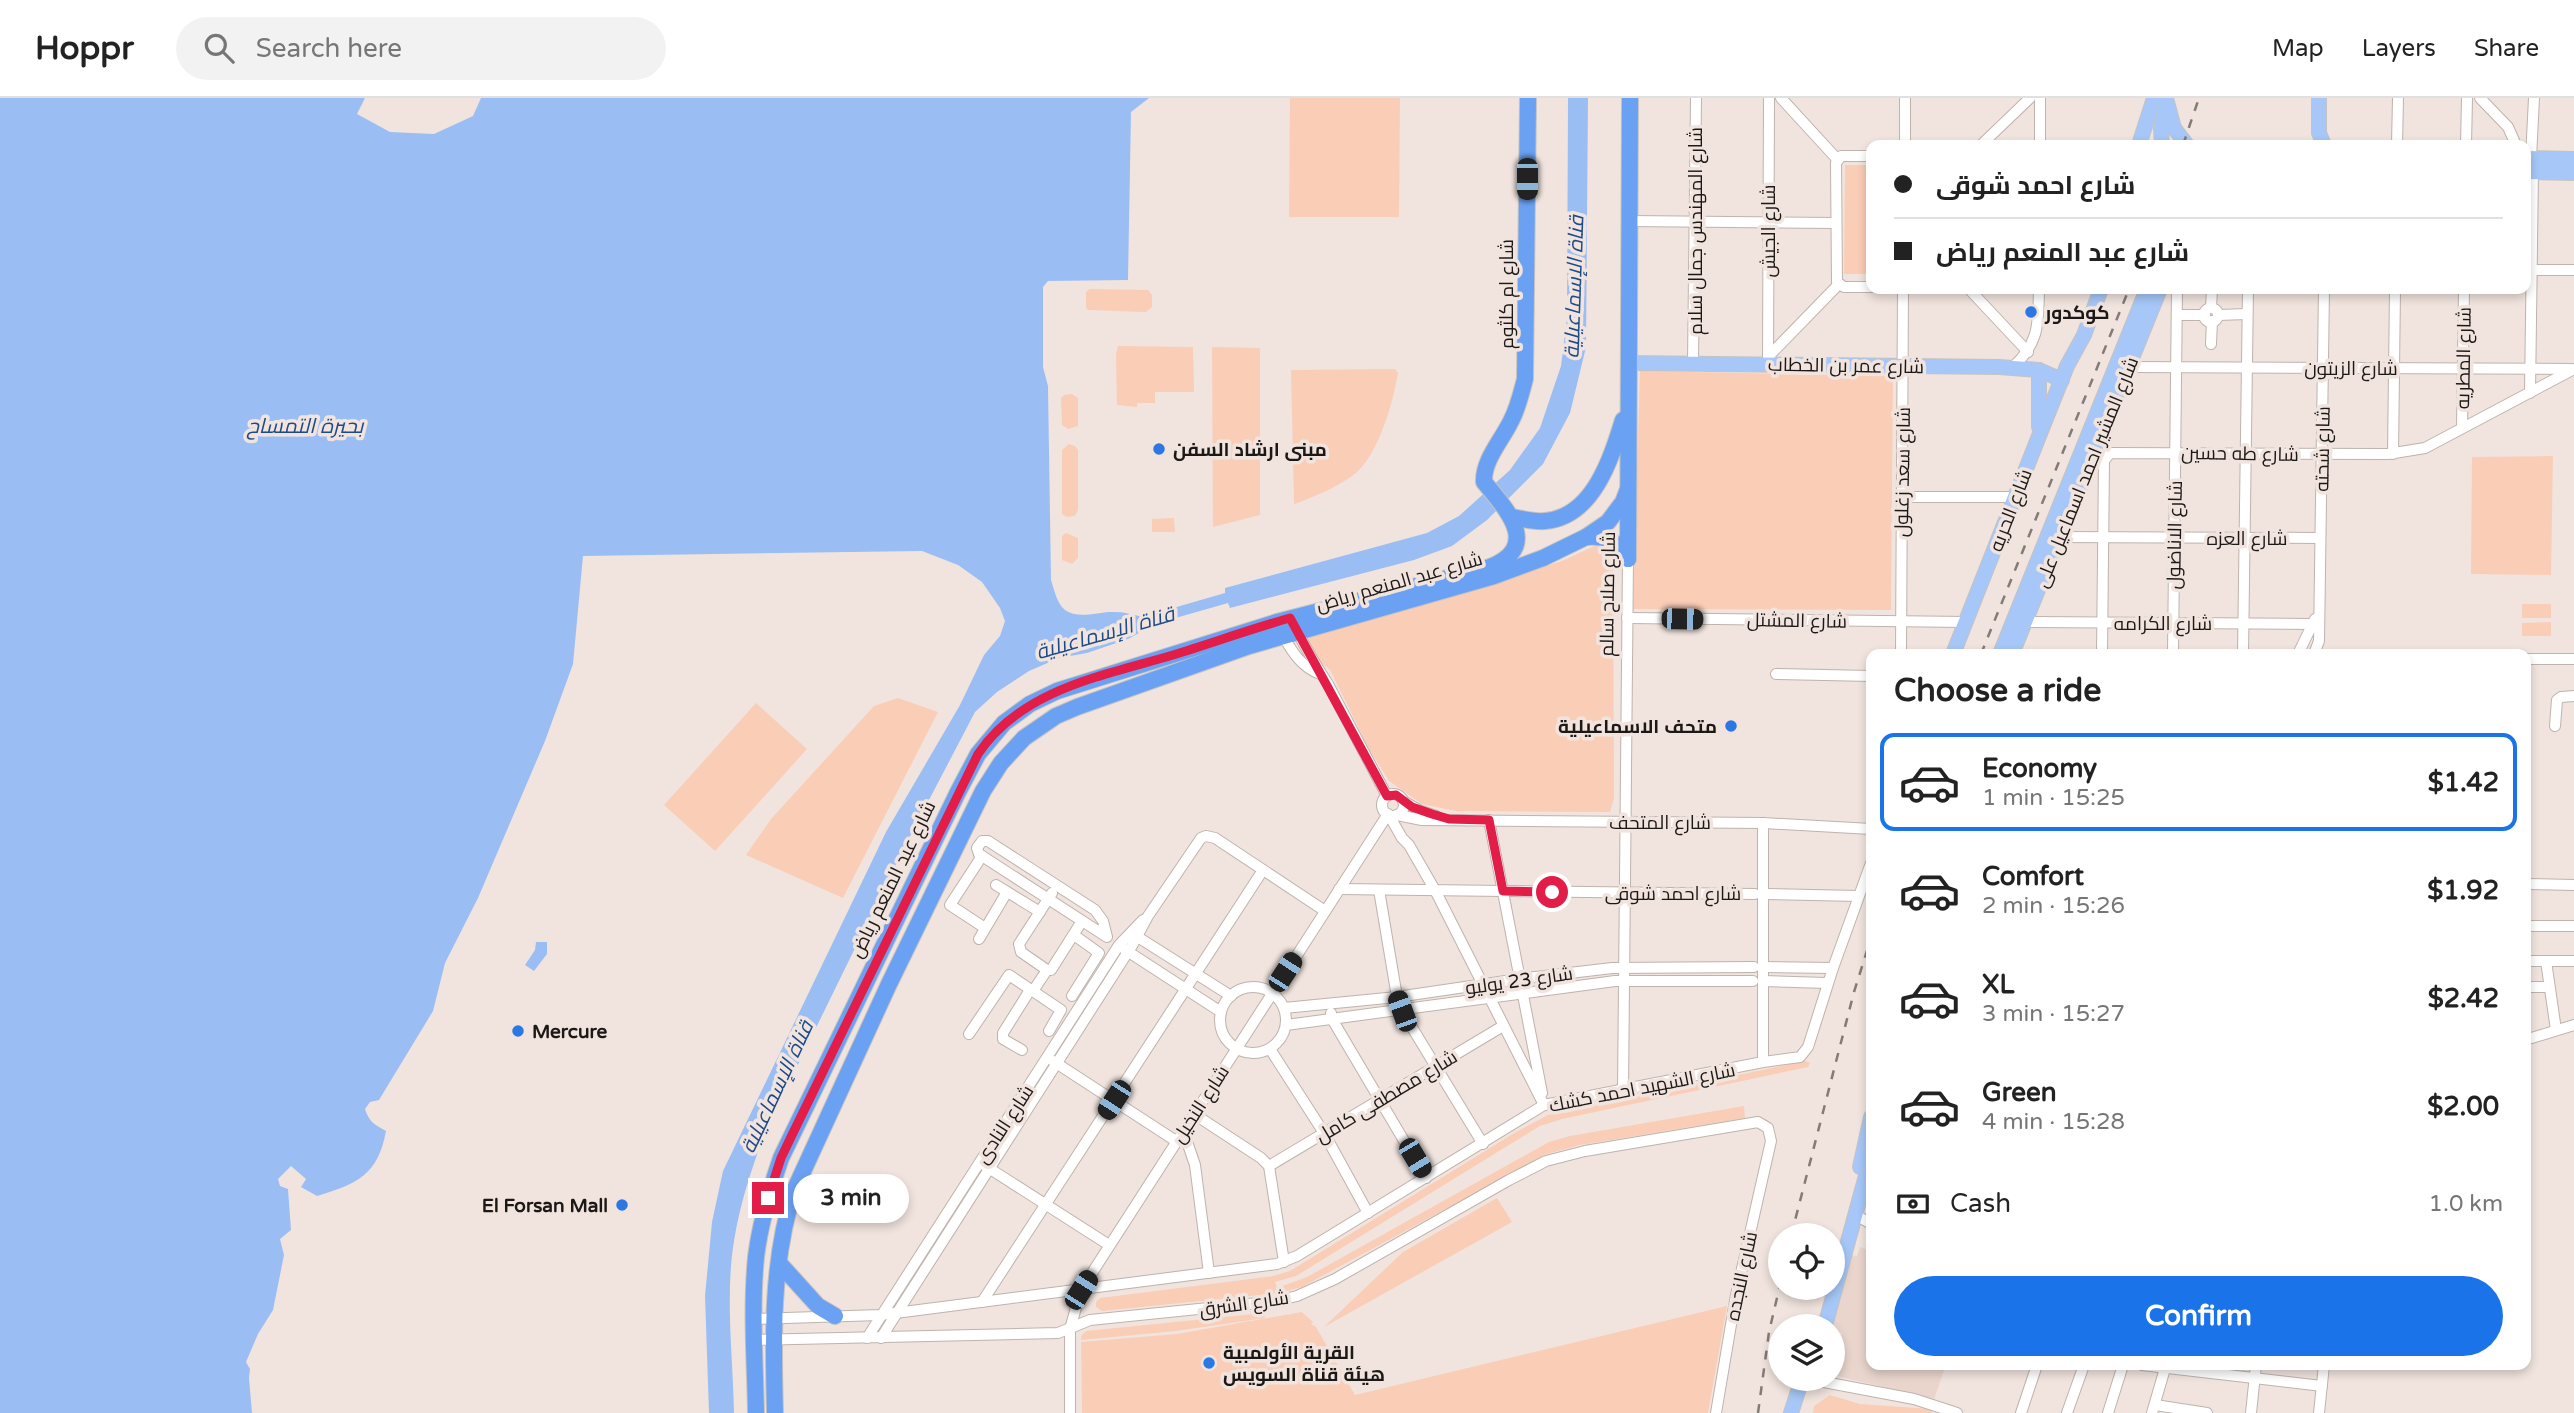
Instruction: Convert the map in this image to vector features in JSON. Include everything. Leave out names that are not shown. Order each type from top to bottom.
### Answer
[{"type":"highway","name":"شارع ام كلثوم","points":[[1511,516],[1484,482],[1485,468],[1512,419],[1525,379],[1528,98]]},
{"type":"highway","name":"شارع صلاح سالم","points":[[1628,559],[1630,98]]},
{"type":"highway","points":[[1511,516],[1544,521],[1556,519],[1579,507],[1599,479],[1627,407]]},
{"type":"highway","name":"شارع عبد المنعم رياض","points":[[775,1413],[779,1264],[788,1209],[800,1174],[983,790],[1010,751],[1039,726],[1077,707],[1287,627],[1494,576],[1543,558],[1587,537],[1608,522],[1617,513],[1628,489]]},
{"type":"highway","name":"شارع عبد المنعم رياض","points":[[756,1413],[754,1319],[758,1249],[774,1177],[958,792],[978,754],[992,735],[1016,713],[1057,691],[1287,627],[1500,563],[1513,551],[1516,543],[1516,526],[1511,516]]},
{"type":"highway","points":[[1587,537],[1597,536],[1616,542],[1628,559]]},
{"type":"highway","points":[[992,735],[1010,751]]},
{"type":"highway","points":[[869,974],[889,984]]},
{"type":"highway","points":[[779,1264],[818,1306],[835,1316]]},
{"type":"main road","points":[[2319,98],[2319,133],[2322,140]]},
{"type":"main road","points":[[2142,140],[2163,99]]},
{"type":"main road","points":[[2162,140],[2163,99]]},
{"type":"main road","points":[[2163,99],[2174,128],[2183,140]]},
{"type":"main road","points":[[2531,165],[2574,159]]},
{"type":"main road","points":[[2531,165],[2574,173]]},
{"type":"main road","name":"شارع الحريه","points":[[1955,649],[2062,380],[2089,294]]},
{"type":"main road","name":"شارع الحريه","points":[[2067,366],[2084,335],[2099,294]]},
{"type":"main road","name":"شارع المشير احمد اسماعيل على","points":[[2003,649],[2019,622],[2145,294]]},
{"type":"main road","name":"شارع المشير احمد اسماعيل على","points":[[2053,537],[2158,294]]},
{"type":"main road","name":"شارع عمر بن الخطاب","points":[[1628,363],[1768,360],[2013,367],[2039,370],[2062,380]]},
{"type":"main road","points":[[2039,370],[2039,436]]},
{"type":"main road","name":"شارع المشير احمد اسماعيل على","points":[[2013,649],[2019,622]]},
{"type":"main road","points":[[1845,1238],[1866,1151]]},
{"type":"main road","points":[[1845,1245],[1866,1176]]},
{"type":"main road","points":[[1791,1413],[1798,1391]]},
{"type":"main road","points":[[1801,1413],[1807,1391]]},
{"type":"street","name":"شارع المهندس جمال سلام","points":[[1693,363],[1696,98]]},
{"type":"street","name":"شارع الجيش","points":[[1768,360],[1769,98]]},
{"type":"street","points":[[1768,360],[1838,285],[1837,159],[1781,98]]},
{"type":"street","points":[[1905,98],[1905,140]]},
{"type":"street","points":[[1986,140],[2030,98]]},
{"type":"street","points":[[2040,98],[2040,140]]},
{"type":"street","points":[[2398,98],[2398,140]]},
{"type":"street","points":[[2466,140],[2467,98]]},
{"type":"street","points":[[2480,98],[2508,127],[2514,140]]},
{"type":"street","points":[[2531,146],[2534,98]]},
{"type":"street","points":[[2508,127],[2520,131],[2533,127]]},
{"type":"street","points":[[1837,159],[1841,156],[1866,156]]},
{"type":"street","points":[[1629,220],[1836,223]]},
{"type":"street","points":[[2531,270],[2574,270]]},
{"type":"street","points":[[1838,285],[1866,287]]},
{"type":"street","name":"شارع سعد زغلول","points":[[1900,649],[1903,294]]},
{"type":"street","points":[[1974,294],[2028,352]]},
{"type":"street","points":[[2013,367],[2028,352],[2037,331],[2039,294]]},
{"type":"street","name":"شارع الاناضول","points":[[2173,649],[2177,294]]},
{"type":"street","points":[[2211,344],[2212,294]]},
{"type":"street","points":[[2243,649],[2248,294]]},
{"type":"street","name":"شارع شحته","points":[[2317,649],[2319,645],[2324,294]]},
{"type":"street","points":[[2393,454],[2395,294]]},
{"type":"street","name":"شارع المطريه","points":[[2462,428],[2464,294]]},
{"type":"street","points":[[2528,294],[2530,393]]},
{"type":"street","points":[[2177,315],[2248,314]]},
{"type":"street","name":"شارع الزيتون","points":[[2128,367],[2574,369]]},
{"type":"street","name":"شارع طه حسين","points":[[2103,538],[2104,464],[2107,455],[2113,452],[2393,454],[2425,448],[2574,369]]},
{"type":"street","points":[[1901,497],[2015,498]]},
{"type":"street","name":"شارع العزه","points":[[2053,537],[2320,538]]},
{"type":"street","points":[[2102,649],[2103,538]]},
{"type":"street","name":"شارع صلاح سالم","points":[[1623,1091],[1628,559]]},
{"type":"street","name":"شارع شحته","points":[[2300,649],[2319,610]]},
{"type":"street","name":"شارع المشتل","points":[[1627,618],[1966,622]]},
{"type":"street","name":"شارع الكرامه","points":[[2019,622],[2313,624]]},
{"type":"street","points":[[1287,627],[1293,653],[1305,666],[1320,674],[1328,684],[1387,796]]},
{"type":"street","points":[[2531,659],[2574,659]]},
{"type":"street","points":[[1776,674],[1866,676]]},
{"type":"street","points":[[2555,726],[2557,700],[2574,696]]},
{"type":"street","points":[[1387,796],[1396,795],[1403,801],[1403,809],[1393,815]]},
{"type":"street","points":[[1387,796],[1382,805],[1393,815],[1402,838],[1409,845],[1436,892],[1544,1105]]},
{"type":"street","name":"شارع المتحف","points":[[1403,801],[1421,811],[1449,819]]},
{"type":"street","name":"شارع المتحف","points":[[1393,815],[1422,820],[1763,823],[1866,829]]},
{"type":"street","name":"شارع النخيل","points":[[1070,1413],[1070,1329],[1081,1290],[1339,889],[1393,815]]},
{"type":"street","points":[[1489,820],[1544,1105]]},
{"type":"street","points":[[1763,823],[1758,967],[1763,1062]]},
{"type":"street","name":"شارع النادى","points":[[867,1338],[880,1315],[984,1165],[1124,948],[1198,842],[1206,836],[1215,838],[1325,911]]},
{"type":"street","points":[[1107,937],[1103,921],[1096,910],[988,841],[982,841],[978,845],[982,856],[1221,1012]]},
{"type":"street","points":[[982,856],[950,905],[982,933],[1007,892]]},
{"type":"street","points":[[982,1302],[1263,870]]},
{"type":"street","points":[[1828,983],[1866,875]]},
{"type":"street","points":[[2531,884],[2574,885]]},
{"type":"street","points":[[996,885],[1040,912]]},
{"type":"street","points":[[1047,971],[1021,952],[1019,947],[1057,885]]},
{"type":"street","name":"شارع احمد شوقى","points":[[1339,889],[1858,895]]},
{"type":"street","points":[[1379,890],[1397,997],[1402,1011],[1483,1144]]},
{"type":"street","points":[[1022,1050],[1003,1038],[1003,1033],[1032,990],[1047,971],[1051,970],[1082,921]]},
{"type":"street","points":[[2531,926],[2574,926]]},
{"type":"street","points":[[1134,934],[1231,996]]},
{"type":"street","points":[[1072,996],[1099,953],[1074,935]]},
{"type":"street","points":[[2531,961],[2574,961]]},
{"type":"street","points":[[2546,961],[2556,1030]]},
{"type":"street","points":[[1693,967],[1693,980]]},
{"type":"street","name":"شارع 23 يوليو","points":[[1284,1008],[1397,997],[1519,979],[1624,968],[1833,968]]},
{"type":"street","points":[[969,1034],[1009,975],[1061,1010],[1049,1031]]},
{"type":"street","name":"شارع 23 يوليو","points":[[1286,1025],[1624,980],[1828,983]]},
{"type":"street","name":"شارع الشهيد احمد كشك","points":[[896,1313],[1284,1262],[1544,1105],[1804,1055],[1828,983]]},
{"type":"street","points":[[2531,987],[2549,987]]},
{"type":"street","points":[[1247,988],[1264,989],[1272,993],[1284,1008],[1286,1025],[1278,1043],[1270,1049],[1253,1054],[1236,1049],[1224,1037],[1222,1029],[1221,1012],[1231,996],[1247,988]]},
{"type":"street","points":[[1329,1004],[1332,1019],[1426,1178]]},
{"type":"street","points":[[2531,1038],[2574,1025]]},
{"type":"street","name":"شارع مصطفى كامل","points":[[1269,1166],[1503,1026]]},
{"type":"street","points":[[1270,1049],[1324,1133],[1368,1213]]},
{"type":"street","points":[[1052,1061],[1176,1141]]},
{"type":"street","points":[[1194,1114],[1269,1166],[1284,1262]]},
{"type":"street","name":"شارع الشرق","points":[[755,1340],[1055,1334],[1090,1320],[1266,1303],[1297,1296],[1335,1279],[1518,1175],[1564,1155],[1755,1122],[1768,1128],[1771,1141]]},
{"type":"street","points":[[1183,1130],[1195,1165],[1209,1273]]},
{"type":"street","name":"شارع النجده","points":[[1716,1413],[1734,1306],[1771,1141]]},
{"type":"street","points":[[984,1165],[1109,1245]]},
{"type":"street","name":"شارع النادى","points":[[881,1338],[984,1165]]},
{"type":"street","points":[[1856,1215],[1866,1221]]},
{"type":"street","points":[[754,1319],[896,1313]]},
{"type":"street","points":[[2021,1413],[2035,1370]]},
{"type":"street","points":[[2067,1413],[2082,1370]]},
{"type":"street","points":[[2108,1413],[2121,1370]]},
{"type":"street","points":[[2165,1370],[2154,1409],[2207,1413]]},
{"type":"street","points":[[2218,1370],[2255,1379],[2322,1386]]},
{"type":"street","points":[[2251,1413],[2256,1370]]},
{"type":"street","points":[[2319,1413],[2324,1370]]},
{"type":"street","points":[[1845,1386],[1914,1399],[1956,1413]]},
{"type":"shaded area","points":[[1290,98],[1400,98],[1399,217],[1289,217]]},
{"type":"shaded area","points":[[1845,165],[1866,165],[1866,274],[1844,274]]},
{"type":"shaded area","points":[[1090,289],[1148,290],[1152,295],[1152,307],[1146,312],[1088,310],[1086,292]]},
{"type":"shaded area","points":[[1118,346],[1193,347],[1194,392],[1155,392],[1155,403],[1137,403],[1137,407],[1117,405]]},
{"type":"shaded area","points":[[1212,347],[1260,348],[1260,515],[1213,527]]},
{"type":"shaded area","points":[[1395,369],[1398,373],[1389,412],[1365,463],[1344,481],[1294,504],[1291,370]]},
{"type":"shaded area","points":[[1640,371],[1893,376],[1891,610],[1633,609]]},
{"type":"shaded area","points":[[1072,394],[1078,398],[1078,426],[1068,429],[1062,425],[1061,398]]},
{"type":"shaded area","points":[[1069,444],[1078,450],[1078,510],[1075,516],[1067,517],[1062,514],[1062,450]]},
{"type":"shaded area","points":[[2553,456],[2551,575],[2471,574],[2472,457]]},
{"type":"shaded area","points":[[1174,518],[1175,532],[1152,532],[1152,519]]},
{"type":"shaded area","points":[[1066,533],[1078,538],[1078,558],[1072,564],[1062,560],[1062,536]]},
{"type":"shaded area","points":[[1601,543],[1613,550],[1614,798],[1610,812],[1456,811],[1422,804],[1389,781],[1369,749],[1330,670],[1316,659],[1304,638],[1562,561]]},
{"type":"shaded area","points":[[2522,604],[2551,604],[2551,618],[2522,618]]},
{"type":"shaded area","points":[[2551,622],[2551,636],[2522,636],[2522,623]]},
{"type":"shaded area","points":[[898,698],[938,712],[843,898],[746,855],[771,819],[874,706]]},
{"type":"shaded area","points":[[756,703],[807,749],[715,851],[664,805]]},
{"type":"shaded area","points":[[1805,1061],[1810,1063],[1808,1067],[1562,1119],[1540,1126],[1296,1276],[1275,1282],[1277,1288],[1307,1277],[1549,1142],[1744,1106],[1745,1118],[1580,1145],[1547,1154],[1302,1287],[1279,1293],[1102,1311],[1096,1307],[1100,1298],[1273,1276],[1290,1271],[1548,1115]]},
{"type":"shaded area","points":[[1497,1198],[1512,1222],[1324,1327],[1403,1252]]},
{"type":"shaded area","points":[[1860,1247],[1866,1249],[1866,1370],[1944,1370],[1934,1399],[1845,1378],[1845,1314],[1833,1314],[1837,1300],[1845,1300],[1845,1273],[1850,1255],[1857,1256]]},
{"type":"shaded area","name":"القرية الأولمبية هيئة قناة السويس","points":[[1727,1306],[1708,1413],[1082,1413],[1081,1342],[1177,1334],[1302,1312],[1313,1322],[1311,1324],[1316,1327],[1355,1395]]},
{"type":"shaded area","points":[[1264,1313],[1265,1318],[1176,1331],[1081,1340],[1086,1331]]},
{"type":"shaded area","points":[[1830,1395],[1860,1404],[1932,1409],[1932,1413],[1813,1413],[1814,1406]]},
{"type":"water","name":"بحيرة التمساح","points":[[0,98],[365,98],[357,114],[390,132],[434,134],[473,116],[481,98],[1149,98],[1131,112],[1128,280],[1048,281],[1043,287],[1043,367],[1048,386],[1051,580],[1062,607],[1076,614],[1118,612],[1142,617],[1225,593],[1225,588],[1427,533],[1459,516],[1510,470],[1540,428],[1561,366],[1567,318],[1568,98],[1588,98],[1586,347],[1570,413],[1543,464],[1487,520],[1452,546],[1414,560],[1230,608],[1228,603],[1144,627],[1128,639],[1087,653],[1059,658],[1029,671],[997,692],[975,712],[906,844],[765,1132],[747,1186],[731,1262],[734,1413],[709,1413],[705,1296],[712,1222],[723,1171],[886,832],[960,705],[984,655],[1000,636],[1005,621],[1000,608],[982,582],[958,565],[922,551],[583,556],[573,664],[545,741],[478,898],[445,963],[433,1011],[379,1100],[370,1102],[365,1109],[373,1123],[386,1131],[377,1158],[371,1168],[354,1182],[317,1196],[301,1187],[306,1179],[291,1166],[278,1179],[280,1186],[288,1189],[291,1230],[280,1239],[284,1255],[273,1310],[258,1334],[246,1362],[250,1369],[252,1413],[0,1413]]},
{"type":"water","points":[[536,942],[547,942],[547,954],[534,971],[525,965],[535,950]]},
{"type":"railway","points":[[2185,140],[2199,98]]},
{"type":"railway","points":[[1983,649],[2127,294]]},
{"type":"railway","points":[[1794,1223],[1866,954]]},
{"type":"railway","points":[[1758,1413],[1769,1332],[1776,1300]]},
{"type":"place","name":"كوكدور","points":[[2031,312]]},
{"type":"place","name":"مبنى ارشاد السفن","points":[[1159,449]]},
{"type":"place","name":"متحف الاسماعيلية","points":[[1731,726]]},
{"type":"place","name":"Mercure","points":[[518,1031]]},
{"type":"place","name":"El Forsan Mall","points":[[622,1205]]},
{"type":"place","name":"القرية الأولمبية هيئة قناة السويس","points":[[1209,1363]]},
{"type":"route","points":[[768,1198],[781,1158],[978,754],[992,735],[1016,713],[1057,691],[1290,618],[1387,796],[1399,796],[1412,807],[1449,819],[1489,820],[1503,891],[1552,892]]},
{"type":"water label","name":"قناة الإسماعيلية","points":[[1574,287]]},
{"type":"water label","name":"قناة الإسماعيلية","points":[[1105,633]]},
{"type":"water label","name":"قناة الإسماعيلية","points":[[777,1087]]}]
